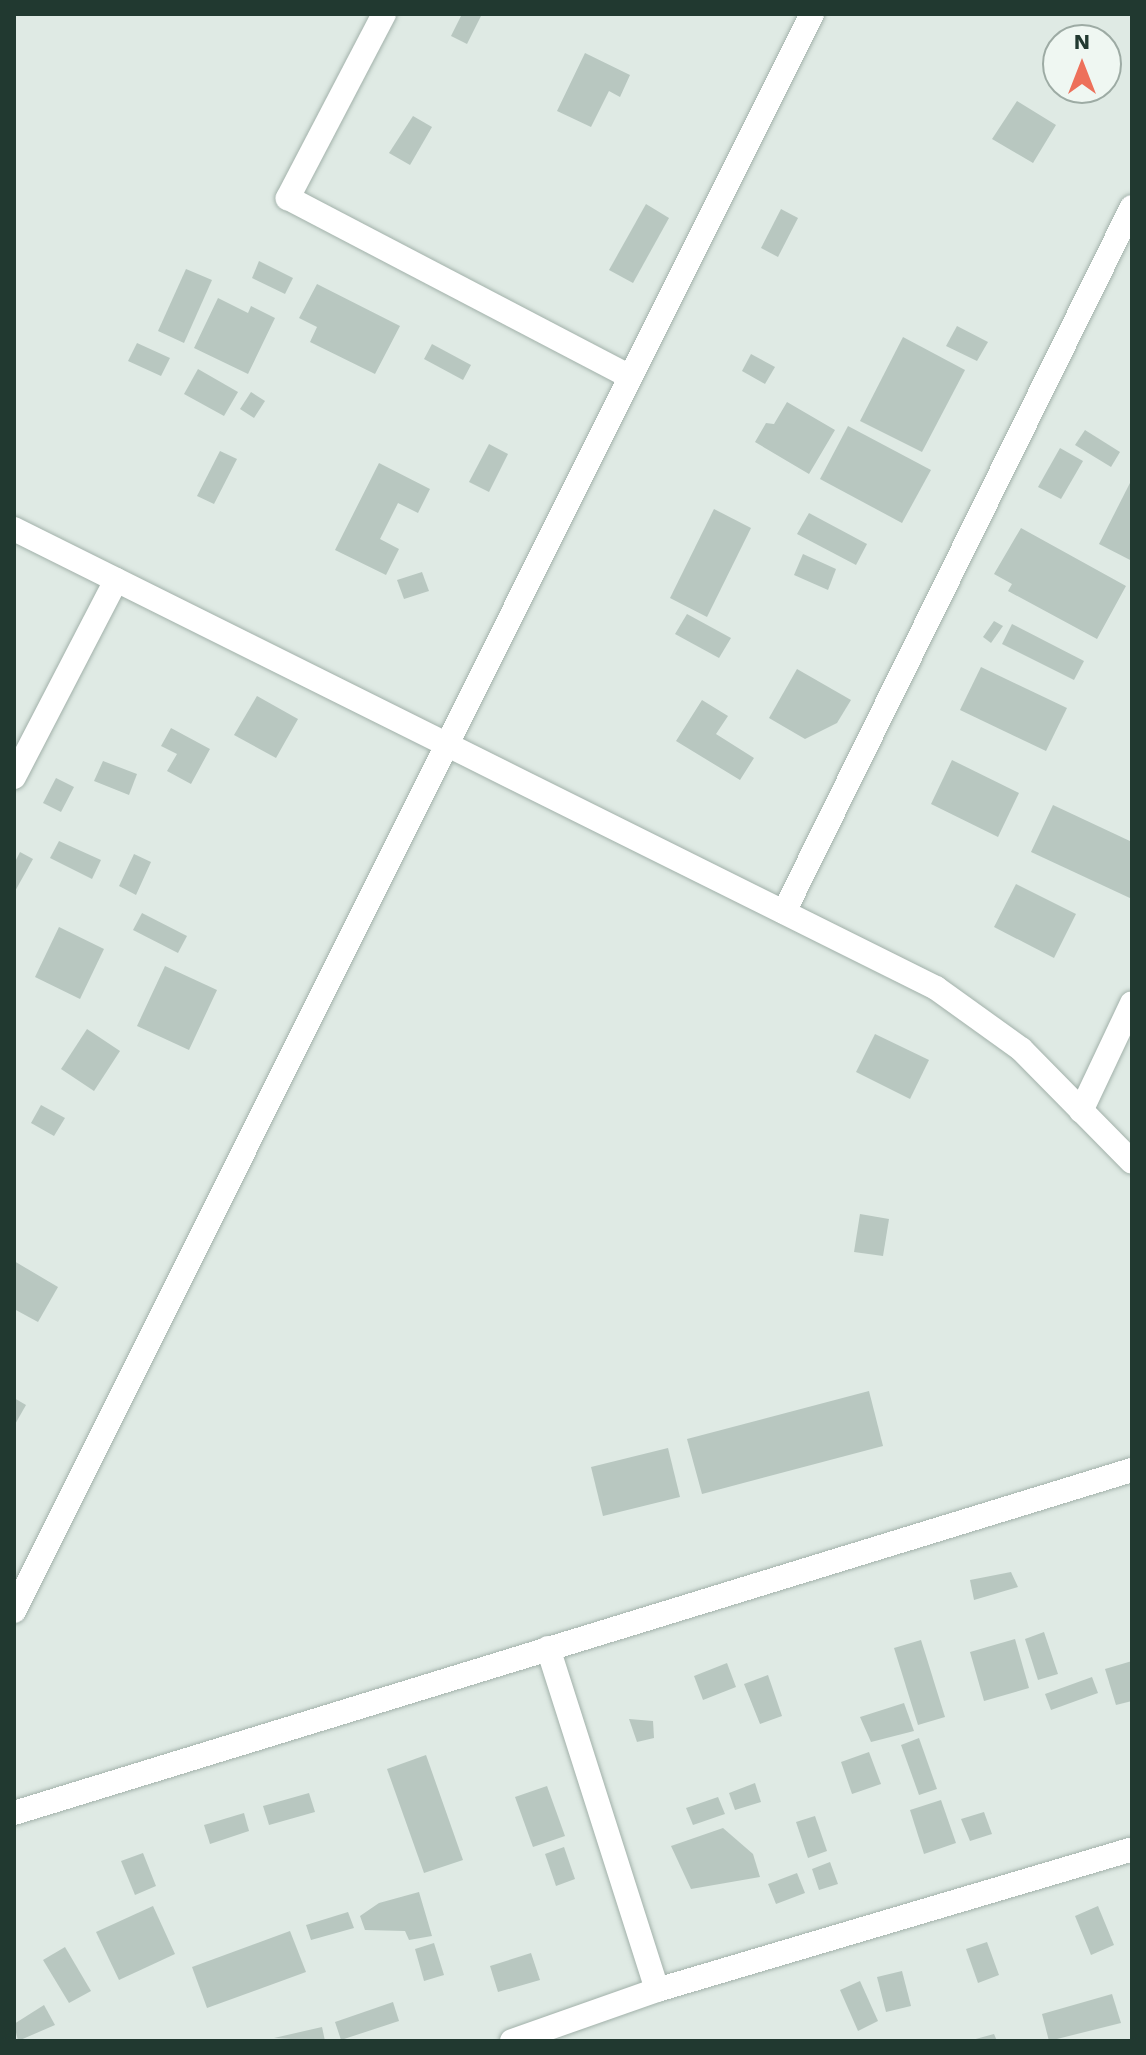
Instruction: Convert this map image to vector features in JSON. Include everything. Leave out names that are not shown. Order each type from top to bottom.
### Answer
[{"type":"street","points":[[384,14],[288,198],[630,377]]},
{"type":"street","points":[[14,1611],[812,14]]},
{"type":"street","points":[[784,912],[1132,207]]},
{"type":"street","points":[[14,529],[936,988],[1021,1049],[1132,1162]]},
{"type":"street","points":[[14,777],[116,580]]},
{"type":"street","points":[[1081,1111],[1132,1003]]},
{"type":"street","points":[[14,1813],[1132,1470]]},
{"type":"street","points":[[548,1648],[657,1990]]},
{"type":"street","points":[[512,2041],[657,1990],[1132,1849]]},
{"type":"building","points":[[462,14],[482,14],[467,44],[451,36]]},
{"type":"building","points":[[585,53],[630,75],[620,97],[609,91],[591,127],[557,111]]},
{"type":"building","points":[[1017,101],[1056,125],[1033,163],[992,139]]},
{"type":"building","points":[[413,116],[432,127],[410,165],[389,153]]},
{"type":"building","points":[[646,204],[669,218],[633,283],[609,270]]},
{"type":"building","points":[[781,209],[798,218],[778,257],[761,248]]},
{"type":"building","points":[[259,261],[293,278],[285,294],[252,278]]},
{"type":"building","points":[[186,269],[212,280],[184,343],[158,331]]},
{"type":"building","points":[[317,284],[400,326],[375,374],[310,342],[317,327],[299,318]]},
{"type":"building","points":[[218,298],[248,313],[251,306],[275,318],[248,374],[194,348]]},
{"type":"building","points":[[957,326],[988,342],[977,361],[946,346]]},
{"type":"building","points":[[903,337],[965,370],[922,452],[860,421]]},
{"type":"building","points":[[137,343],[170,358],[161,376],[128,361]]},
{"type":"building","points":[[432,344],[471,365],[463,380],[424,359]]},
{"type":"building","points":[[751,354],[775,367],[765,384],[742,371]]},
{"type":"building","points":[[198,369],[238,392],[224,416],[184,394]]},
{"type":"building","points":[[251,392],[265,401],[254,418],[240,409]]},
{"type":"building","points":[[787,402],[835,430],[809,474],[755,442],[766,423],[774,424]]},
{"type":"building","points":[[848,426],[931,470],[902,523],[820,479]]},
{"type":"building","points":[[1085,430],[1120,452],[1111,467],[1075,445]]},
{"type":"building","points":[[489,444],[508,454],[489,492],[469,482]]},
{"type":"building","points":[[1060,448],[1083,461],[1061,499],[1038,487]]},
{"type":"building","points":[[220,451],[237,459],[214,504],[197,496]]},
{"type":"building","points":[[379,463],[430,489],[418,513],[398,503],[380,539],[399,549],[386,575],[335,550]]},
{"type":"building","points":[[1132,479],[1132,561],[1099,544]]},
{"type":"building","points":[[714,509],[751,528],[707,617],[670,598]]},
{"type":"building","points":[[809,513],[867,544],[856,565],[797,534]]},
{"type":"building","points":[[1021,528],[1126,586],[1097,639],[1008,591],[1012,584],[994,574]]},
{"type":"building","points":[[803,554],[836,569],[828,590],[794,575]]},
{"type":"building","points":[[422,572],[429,591],[404,599],[397,580]]},
{"type":"building","points":[[687,614],[731,638],[719,658],[675,634]]},
{"type":"building","points":[[994,621],[1003,626],[991,643],[983,637]]},
{"type":"building","points":[[1012,624],[1084,661],[1074,680],[1002,644]]},
{"type":"building","points":[[981,667],[1067,708],[1046,751],[960,710]]},
{"type":"building","points":[[797,669],[851,700],[837,723],[805,739],[769,718]]},
{"type":"building","points":[[257,696],[298,719],[276,758],[234,735]]},
{"type":"building","points":[[702,700],[728,716],[716,734],[754,758],[740,780],[676,741]]},
{"type":"building","points":[[171,728],[210,749],[191,784],[167,771],[177,754],[161,746]]},
{"type":"building","points":[[952,760],[1019,793],[998,837],[931,804]]},
{"type":"building","points":[[103,761],[137,774],[129,795],[94,781]]},
{"type":"building","points":[[56,778],[74,787],[61,812],[43,803]]},
{"type":"building","points":[[1053,805],[1132,842],[1132,899],[1031,852]]},
{"type":"building","points":[[59,841],[101,860],[92,879],[50,858]]},
{"type":"building","points":[[20,852],[33,859],[14,893],[14,864]]},
{"type":"building","points":[[134,854],[151,862],[136,895],[119,886]]},
{"type":"building","points":[[1016,884],[1076,914],[1054,958],[994,927]]},
{"type":"building","points":[[142,913],[187,936],[178,953],[133,930]]},
{"type":"building","points":[[59,927],[104,949],[80,999],[35,977]]},
{"type":"building","points":[[165,966],[217,990],[189,1050],[137,1026]]},
{"type":"building","points":[[87,1029],[120,1051],[94,1091],[61,1069]]},
{"type":"building","points":[[875,1034],[929,1060],[910,1099],[856,1072]]},
{"type":"building","points":[[41,1105],[65,1118],[54,1136],[31,1123]]},
{"type":"building","points":[[860,1214],[889,1219],[883,1256],[854,1252]]},
{"type":"building","points":[[14,1261],[58,1287],[38,1322],[14,1309]]},
{"type":"building","points":[[869,1391],[883,1446],[702,1494],[687,1439]]},
{"type":"building","points":[[14,1398],[26,1405],[14,1426]]},
{"type":"building","points":[[668,1448],[680,1497],[603,1516],[591,1467]]},
{"type":"building","points":[[1011,1572],[1018,1587],[974,1600],[970,1580]]},
{"type":"building","points":[[1044,1632],[1058,1674],[1038,1680],[1025,1639]]},
{"type":"building","points":[[1015,1639],[1029,1688],[984,1701],[970,1652]]},
{"type":"building","points":[[921,1640],[945,1717],[918,1725],[894,1648]]},
{"type":"building","points":[[1132,1661],[1132,1701],[1116,1705],[1105,1669]]},
{"type":"building","points":[[727,1663],[736,1687],[703,1700],[694,1676]]},
{"type":"building","points":[[768,1675],[782,1716],[760,1724],[744,1684]]},
{"type":"building","points":[[1092,1677],[1098,1693],[1051,1710],[1045,1694]]},
{"type":"building","points":[[904,1703],[914,1731],[871,1742],[860,1717]]},
{"type":"building","points":[[629,1719],[653,1721],[654,1738],[637,1742]]},
{"type":"building","points":[[919,1738],[937,1789],[919,1795],[901,1745]]},
{"type":"building","points":[[869,1752],[881,1784],[852,1794],[841,1762]]},
{"type":"building","points":[[426,1755],[463,1860],[424,1873],[387,1769]]},
{"type":"building","points":[[755,1783],[761,1802],[735,1810],[729,1793]]},
{"type":"building","points":[[547,1786],[565,1836],[533,1847],[515,1797]]},
{"type":"building","points":[[309,1793],[315,1812],[269,1825],[263,1806]]},
{"type":"building","points":[[718,1797],[725,1814],[693,1825],[686,1808]]},
{"type":"building","points":[[941,1800],[956,1843],[924,1854],[910,1810]]},
{"type":"building","points":[[984,1812],[992,1834],[970,1841],[961,1819]]},
{"type":"building","points":[[244,1813],[249,1831],[210,1844],[204,1825]]},
{"type":"building","points":[[815,1816],[827,1851],[808,1858],[796,1822]]},
{"type":"building","points":[[723,1828],[753,1854],[760,1877],[691,1889],[671,1846]]},
{"type":"building","points":[[564,1847],[575,1879],[556,1886],[545,1854]]},
{"type":"building","points":[[143,1853],[156,1886],[135,1895],[121,1861]]},
{"type":"building","points":[[830,1862],[838,1884],[819,1890],[812,1869]]},
{"type":"building","points":[[797,1873],[805,1893],[776,1904],[768,1884]]},
{"type":"building","points":[[419,1892],[432,1936],[409,1940],[405,1931],[365,1930],[360,1916],[379,1903]]},
{"type":"building","points":[[153,1906],[175,1954],[119,1980],[96,1932]]},
{"type":"building","points":[[1098,1906],[1114,1945],[1091,1955],[1075,1916]]},
{"type":"building","points":[[348,1912],[354,1928],[311,1940],[306,1925]]},
{"type":"building","points":[[290,1931],[306,1972],[207,2008],[192,1967]]},
{"type":"building","points":[[987,1942],[999,1975],[978,1983],[966,1949]]},
{"type":"building","points":[[434,1943],[444,1975],[424,1981],[415,1949]]},
{"type":"building","points":[[65,1947],[91,1991],[69,2003],[43,1960]]},
{"type":"building","points":[[531,1953],[540,1980],[498,1992],[490,1966]]},
{"type":"building","points":[[902,1971],[911,2006],[886,2012],[877,1977]]},
{"type":"building","points":[[860,1981],[878,2021],[858,2031],[840,1990]]},
{"type":"building","points":[[1112,1994],[1121,2023],[1049,2041],[1042,2014]]},
{"type":"building","points":[[393,2002],[399,2021],[341,2040],[335,2022]]},
{"type":"building","points":[[44,2005],[55,2025],[18,2041],[14,2024]]},
{"type":"building","points":[[322,2027],[325,2041],[274,2038]]},
{"type":"building","points":[[994,2034],[997,2041],[972,2041],[972,2040]]}]
